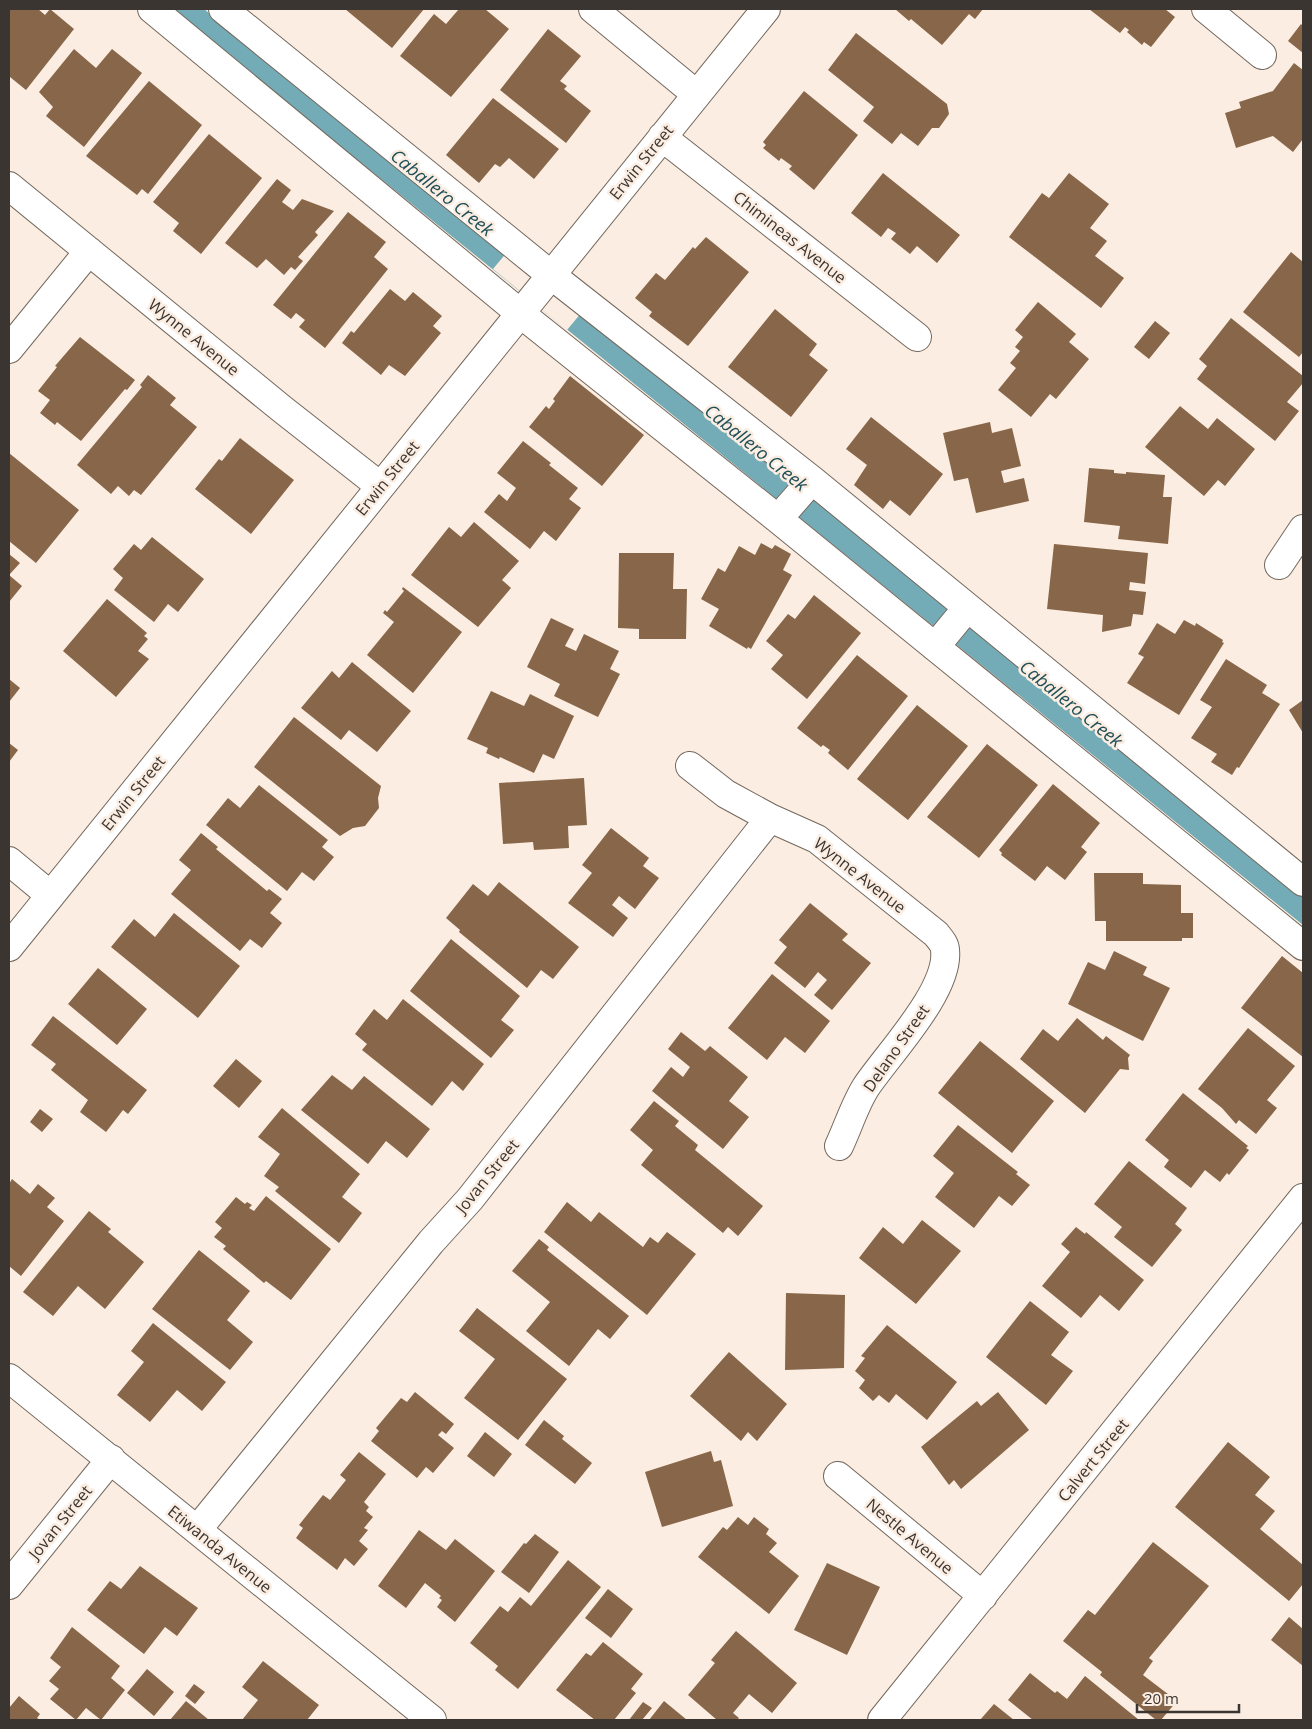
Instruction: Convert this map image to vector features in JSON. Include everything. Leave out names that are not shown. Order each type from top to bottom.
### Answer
[{"type":"street","points":[[152,9],[537,293],[809,483],[967,608],[1303,882]]},
{"type":"street","points":[[223,9],[782,516],[935,647],[1303,946]]},
{"type":"street","points":[[594,9],[696,94]]},
{"type":"street","name":"Erwin Street","points":[[9,947],[766,9]]},
{"type":"street","points":[[1206,9],[1262,55]]},
{"type":"street","name":"Chimineas Avenue","points":[[662,137],[917,337]]},
{"type":"street","name":"Wynne Avenue","points":[[9,186],[282,409],[380,486]]},
{"type":"street","points":[[9,349],[89,251]]},
{"type":"street","points":[[782,516],[809,483]]},
{"type":"street","points":[[1280,565],[1303,529]]},
{"type":"street","points":[[935,647],[967,608]]},
{"type":"street","name":"Wynne Avenue","points":[[690,766],[726,794],[770,818],[817,839],[936,934],[945,948]]},
{"type":"street","name":"Jovan Street","points":[[198,1530],[431,1242],[470,1199],[770,818]]},
{"type":"street","points":[[9,862],[50,895]]},
{"type":"street","name":"Delano Street","points":[[840,1146],[865,1089],[923,1010],[940,982],[945,964],[945,948]]},
{"type":"street","name":"Calvert Street","points":[[882,1720],[1303,1198]]},
{"type":"street","name":"Etiwanda Avenue","points":[[9,1378],[198,1530],[420,1717]]},
{"type":"street","name":"Jovan Street","points":[[9,1584],[110,1459]]},
{"type":"street","name":"Nestle Avenue","points":[[838,1476],[983,1596]]},
{"type":"water","points":[[171,9],[204,9],[342,122],[508,251],[1303,898],[1303,925]]},
{"type":"pier","points":[[508,251],[582,312],[567,330],[493,269]]},
{"type":"building","points":[[9,9],[38,9],[45,15],[50,9],[74,29],[26,90],[9,78]]},
{"type":"building","points":[[345,9],[424,9],[392,48]]},
{"type":"building","points":[[459,9],[485,9],[509,29],[451,97],[400,56],[434,14],[446,24]]},
{"type":"building","points":[[895,9],[983,9],[975,19],[969,14],[942,45],[911,19],[909,21]]},
{"type":"building","points":[[1089,9],[1165,9],[1175,17],[1151,47],[1144,42],[1142,45],[1127,32],[1129,30],[1125,27],[1120,33]]},
{"type":"building","points":[[1301,24],[1303,26],[1303,53],[1288,41]]},
{"type":"building","points":[[548,29],[581,56],[560,81],[567,86],[564,89],[591,111],[566,143],[500,90]]},
{"type":"building","points":[[856,33],[947,104],[949,114],[939,128],[932,128],[918,146],[901,133],[892,144],[863,121],[874,107],[828,70]]},
{"type":"building","points":[[74,49],[96,68],[112,49],[142,73],[84,147],[46,116],[53,107],[39,92]]},
{"type":"building","points":[[1294,63],[1303,70],[1303,139],[1293,152],[1273,136],[1236,148],[1225,113],[1241,108],[1239,102],[1273,91]]},
{"type":"building","points":[[149,81],[202,125],[148,194],[142,189],[137,195],[86,156]]},
{"type":"building","points":[[804,91],[858,135],[814,190],[789,169],[792,166],[781,158],[779,161],[763,148],[766,145],[763,142]]},
{"type":"building","points":[[493,98],[559,149],[534,179],[509,158],[500,167],[495,164],[479,183],[446,155]]},
{"type":"building","points":[[209,134],[262,178],[201,254],[173,231],[179,223],[153,202]]},
{"type":"building","points":[[883,173],[960,235],[937,263],[917,246],[910,254],[891,239],[896,233],[888,228],[881,237],[851,213]]},
{"type":"building","points":[[1069,173],[1109,204],[1090,228],[1107,241],[1095,256],[1124,278],[1101,308],[1009,237],[1042,193],[1049,198]]},
{"type":"building","points":[[277,179],[291,190],[282,202],[293,210],[302,199],[334,211],[315,232],[318,235],[298,257],[303,261],[295,270],[291,267],[284,275],[266,259],[257,268],[225,243]]},
{"type":"building","points":[[348,212],[386,242],[374,257],[388,269],[325,348],[299,327],[305,320],[296,313],[291,319],[273,305]]},
{"type":"building","points":[[706,237],[749,272],[688,346],[649,316],[652,312],[635,298],[656,273],[665,280],[693,247],[695,249]]},
{"type":"building","points":[[1291,252],[1303,262],[1303,352],[1299,357],[1243,312]]},
{"type":"building","points":[[390,289],[405,301],[413,292],[442,316],[433,326],[441,333],[405,376],[389,365],[381,375],[342,343],[351,331],[354,333]]},
{"type":"building","points":[[1038,302],[1076,334],[1069,342],[1089,359],[1056,399],[1050,394],[1031,417],[998,390],[1016,368],[1010,363],[1020,351],[1015,347],[1023,337],[1015,330]]},
{"type":"building","points":[[775,309],[817,344],[809,355],[828,370],[791,417],[728,367]]},
{"type":"building","points":[[1231,318],[1303,376],[1303,383],[1287,402],[1299,411],[1275,441],[1197,379],[1207,366],[1199,359]]},
{"type":"building","points":[[1155,321],[1170,333],[1149,359],[1134,347]]},
{"type":"building","points":[[80,337],[135,380],[127,390],[125,389],[81,441],[57,422],[55,425],[40,413],[50,400],[38,391],[57,367],[55,366]]},
{"type":"building","points":[[148,375],[176,398],[170,405],[197,427],[141,495],[134,490],[129,496],[118,486],[111,494],[77,465],[142,387],[140,385]]},
{"type":"building","points":[[570,376],[644,435],[602,486],[529,427],[546,406],[549,409],[555,401],[553,399]]},
{"type":"building","points":[[1180,406],[1208,429],[1217,418],[1255,449],[1225,486],[1218,480],[1204,496],[1145,447]]},
{"type":"building","points":[[871,417],[943,474],[910,516],[890,500],[883,509],[854,485],[867,465],[846,449]]},
{"type":"building","points":[[990,422],[992,433],[1012,428],[1021,466],[1001,471],[1004,483],[1024,478],[1029,501],[976,513],[968,478],[954,481],[943,433]]},
{"type":"building","points":[[240,438],[294,480],[251,534],[195,489],[219,459],[222,461]]},
{"type":"building","points":[[523,441],[578,488],[569,499],[581,508],[556,541],[544,531],[530,549],[484,512],[499,494],[507,501],[516,488],[497,473]]},
{"type":"building","points":[[9,453],[79,510],[36,563],[9,541]]},
{"type":"building","points":[[1089,468],[1114,470],[1114,473],[1165,475],[1163,497],[1172,497],[1168,544],[1118,539],[1120,526],[1084,522]]},
{"type":"building","points":[[474,522],[519,561],[502,580],[511,588],[478,627],[411,575],[449,527],[461,537]]},
{"type":"building","points":[[152,537],[204,579],[178,612],[168,604],[154,622],[114,590],[123,578],[113,569],[134,544],[141,550]]},
{"type":"building","points":[[761,543],[772,549],[775,545],[791,554],[783,570],[792,575],[751,649],[748,647],[747,649],[709,626],[719,609],[701,599],[718,568],[725,572],[739,546],[755,555]]},
{"type":"building","points":[[1054,544],[1148,553],[1145,584],[1130,582],[1129,590],[1146,592],[1143,615],[1133,614],[1131,626],[1102,632],[1103,615],[1047,609]]},
{"type":"building","points":[[619,553],[674,553],[673,589],[687,589],[686,639],[639,639],[639,629],[618,628]]},
{"type":"building","points":[[9,554],[20,563],[9,575]]},
{"type":"building","points":[[9,575],[22,586],[9,602]]},
{"type":"building","points":[[403,587],[462,632],[413,693],[367,655],[394,622],[383,613],[385,610],[387,612],[404,591]]},
{"type":"building","points":[[814,595],[861,633],[807,699],[771,669],[783,655],[766,641],[788,614],[795,619]]},
{"type":"building","points":[[107,599],[147,633],[144,636],[148,639],[138,651],[149,659],[116,697],[63,651]]},
{"type":"building","points":[[551,618],[574,629],[565,646],[576,651],[584,634],[619,651],[610,669],[620,674],[598,717],[554,696],[560,684],[527,667]]},
{"type":"building","points":[[1184,620],[1195,626],[1196,623],[1223,640],[1222,642],[1224,643],[1179,715],[1127,683],[1144,657],[1138,654],[1157,623],[1175,634]]},
{"type":"building","points":[[857,655],[908,696],[848,770],[828,753],[830,750],[823,745],[821,747],[797,728]]},
{"type":"building","points":[[1226,659],[1267,685],[1262,693],[1280,704],[1239,768],[1237,767],[1232,775],[1211,762],[1217,754],[1191,738],[1212,707],[1200,700]]},
{"type":"building","points":[[352,662],[411,711],[377,752],[349,730],[341,740],[301,708],[332,671],[339,678]]},
{"type":"building","points":[[9,679],[20,688],[9,702]]},
{"type":"building","points":[[491,691],[524,706],[530,694],[574,716],[554,759],[543,754],[534,773],[500,757],[499,759],[486,753],[488,748],[467,739]]},
{"type":"building","points":[[1303,700],[1303,733],[1289,710]]},
{"type":"building","points":[[917,705],[968,746],[908,820],[857,779]]},
{"type":"building","points":[[294,717],[381,786],[378,798],[379,808],[365,826],[353,828],[340,836],[254,767]]},
{"type":"building","points":[[9,743],[18,750],[9,762]]},
{"type":"building","points":[[987,744],[1038,785],[979,858],[927,817]]},
{"type":"building","points":[[584,778],[587,825],[568,826],[569,848],[534,850],[533,842],[503,844],[499,783]]},
{"type":"building","points":[[1053,784],[1100,823],[1081,847],[1087,852],[1065,880],[1047,866],[1035,881],[1001,855],[1002,853],[999,850]]},
{"type":"building","points":[[259,785],[328,840],[322,847],[334,857],[314,881],[302,872],[287,891],[206,825],[228,798],[240,808]]},
{"type":"building","points":[[611,828],[649,858],[643,866],[659,878],[635,909],[619,896],[612,905],[628,918],[613,937],[568,903],[592,873],[582,865]]},
{"type":"building","points":[[201,833],[218,847],[216,849],[267,891],[269,889],[282,899],[270,913],[282,923],[262,948],[250,939],[240,951],[171,894],[191,870],[179,860]]},
{"type":"building","points":[[1094,873],[1143,873],[1143,884],[1181,885],[1181,913],[1193,913],[1193,938],[1182,938],[1182,941],[1106,941],[1106,921],[1095,921]]},
{"type":"building","points":[[499,882],[579,947],[553,979],[541,970],[527,988],[459,932],[460,930],[446,918],[473,884],[488,896]]},
{"type":"building","points":[[810,903],[848,934],[842,940],[871,963],[832,1010],[814,995],[827,980],[818,972],[805,988],[774,963],[787,947],[779,940]]},
{"type":"building","points":[[174,913],[240,966],[198,1018],[111,947],[134,919],[155,937]]},
{"type":"building","points":[[451,939],[520,996],[501,1020],[514,1030],[491,1058],[410,991]]},
{"type":"building","points":[[1114,951],[1147,967],[1143,975],[1170,988],[1143,1041],[1068,1004],[1088,962],[1105,970]]},
{"type":"building","points":[[1282,956],[1303,973],[1303,1057],[1241,1008]]},
{"type":"building","points":[[98,968],[147,1009],[117,1045],[68,1004]]},
{"type":"building","points":[[772,974],[830,1021],[805,1053],[785,1037],[767,1060],[728,1028]]},
{"type":"building","points":[[403,999],[484,1064],[463,1091],[452,1081],[432,1106],[362,1050],[367,1044],[355,1034],[374,1009],[387,1020]]},
{"type":"building","points":[[53,1016],[147,1090],[128,1114],[123,1110],[106,1132],[80,1112],[88,1100],[51,1070],[56,1064],[31,1045]]},
{"type":"building","points":[[1077,1018],[1103,1040],[1106,1036],[1130,1055],[1128,1058],[1129,1070],[1120,1069],[1085,1113],[1020,1059],[1043,1029],[1058,1041]]},
{"type":"building","points":[[1248,1028],[1295,1066],[1267,1100],[1277,1108],[1256,1134],[1239,1120],[1236,1124],[1222,1108],[1198,1089]]},
{"type":"building","points":[[681,1032],[705,1051],[710,1046],[748,1077],[729,1101],[749,1117],[723,1149],[652,1091],[671,1067],[683,1077],[690,1067],[668,1049]]},
{"type":"building","points":[[980,1041],[1054,1101],[1012,1153],[938,1093]]},
{"type":"building","points":[[236,1059],[262,1081],[239,1108],[213,1086]]},
{"type":"building","points":[[332,1075],[352,1090],[364,1076],[430,1129],[407,1158],[386,1141],[368,1164],[301,1110]]},
{"type":"building","points":[[1183,1093],[1248,1146],[1246,1148],[1249,1150],[1229,1175],[1227,1173],[1220,1182],[1205,1170],[1191,1188],[1164,1167],[1169,1160],[1145,1140]]},
{"type":"building","points":[[654,1101],[679,1121],[675,1126],[698,1145],[695,1150],[763,1206],[738,1236],[728,1227],[723,1233],[641,1165],[653,1150],[630,1130]]},
{"type":"building","points":[[282,1108],[360,1174],[342,1197],[362,1213],[339,1243],[275,1191],[279,1187],[264,1176],[280,1154],[258,1137]]},
{"type":"building","points":[[40,1109],[53,1119],[42,1132],[30,1122]]},
{"type":"building","points":[[958,1125],[1018,1172],[1016,1174],[1030,1185],[1012,1206],[999,1196],[974,1228],[935,1197],[954,1173],[933,1156]]},
{"type":"building","points":[[1129,1161],[1187,1208],[1175,1224],[1182,1230],[1152,1267],[1114,1237],[1122,1227],[1094,1204]]},
{"type":"building","points":[[12,1179],[30,1194],[38,1184],[55,1198],[47,1207],[64,1221],[21,1276],[9,1266],[9,1184]]},
{"type":"building","points":[[266,1196],[331,1249],[291,1300],[266,1281],[264,1283],[223,1249],[226,1246],[214,1237],[222,1228],[215,1222],[236,1197],[245,1204],[247,1202],[252,1205],[249,1208],[254,1211]]},
{"type":"building","points":[[567,1202],[591,1222],[599,1212],[643,1247],[650,1237],[658,1243],[667,1232],[696,1254],[647,1315],[544,1232]]},
{"type":"building","points":[[89,1211],[111,1229],[108,1232],[144,1262],[105,1309],[78,1286],[53,1316],[23,1292]]},
{"type":"building","points":[[922,1220],[961,1251],[916,1304],[859,1258],[883,1227],[903,1244]]},
{"type":"building","points":[[1076,1227],[1085,1234],[1086,1232],[1144,1280],[1119,1311],[1100,1295],[1081,1318],[1042,1286],[1070,1252],[1061,1244]]},
{"type":"building","points":[[539,1239],[549,1247],[547,1250],[629,1316],[610,1339],[598,1329],[569,1366],[526,1331],[550,1302],[512,1271]]},
{"type":"building","points":[[199,1250],[250,1291],[227,1320],[253,1342],[230,1370],[152,1309]]},
{"type":"building","points":[[786,1293],[845,1295],[844,1368],[785,1370]]},
{"type":"building","points":[[1030,1301],[1069,1332],[1051,1355],[1073,1371],[1046,1405],[986,1357]]},
{"type":"building","points":[[477,1308],[567,1379],[518,1440],[464,1398],[495,1359],[459,1331]]},
{"type":"building","points":[[153,1323],[226,1382],[202,1411],[177,1390],[150,1422],[117,1395],[144,1362],[131,1351]]},
{"type":"building","points":[[887,1325],[957,1382],[927,1420],[896,1394],[889,1403],[879,1395],[873,1401],[859,1388],[865,1380],[855,1371],[865,1358],[861,1356]]},
{"type":"building","points":[[729,1352],[787,1404],[757,1441],[748,1432],[741,1441],[690,1396]]},
{"type":"building","points":[[415,1392],[454,1424],[446,1434],[442,1431],[438,1435],[454,1448],[433,1473],[426,1467],[417,1478],[371,1441],[379,1431],[376,1428],[401,1398],[407,1402]]},
{"type":"building","points":[[998,1392],[1029,1430],[961,1489],[954,1480],[949,1485],[921,1447],[977,1401],[981,1406]]},
{"type":"building","points":[[544,1420],[564,1436],[562,1439],[592,1463],[575,1484],[525,1445]]},
{"type":"building","points":[[485,1432],[512,1454],[494,1477],[467,1456]]},
{"type":"building","points":[[1228,1442],[1270,1477],[1255,1495],[1275,1511],[1260,1529],[1303,1565],[1303,1584],[1289,1601],[1175,1507]]},
{"type":"building","points":[[711,1451],[714,1462],[721,1460],[733,1506],[662,1527],[645,1472]]},
{"type":"building","points":[[359,1452],[386,1474],[364,1502],[369,1507],[366,1511],[373,1517],[364,1528],[368,1530],[359,1541],[368,1549],[354,1566],[345,1558],[337,1570],[296,1538],[303,1528],[299,1525],[323,1495],[330,1500],[346,1480],[340,1475]]},
{"type":"building","points":[[738,1517],[748,1525],[754,1517],[769,1529],[766,1534],[777,1543],[769,1552],[799,1576],[769,1614],[698,1557],[723,1527],[727,1530]]},
{"type":"building","points":[[419,1530],[446,1550],[455,1539],[495,1571],[455,1622],[437,1607],[442,1600],[439,1598],[441,1596],[425,1583],[406,1608],[378,1586]]},
{"type":"building","points":[[535,1534],[559,1552],[529,1593],[501,1572],[524,1543],[526,1544]]},
{"type":"building","points":[[1153,1542],[1209,1586],[1149,1658],[1153,1661],[1143,1675],[1177,1701],[1161,1720],[1156,1720],[1100,1675],[1102,1672],[1063,1641],[1088,1610],[1095,1615]]},
{"type":"building","points":[[568,1560],[601,1587],[518,1689],[495,1670],[498,1666],[470,1643],[500,1606],[508,1612],[520,1597],[531,1606]]},
{"type":"building","points":[[827,1563],[880,1587],[847,1655],[794,1630]]},
{"type":"building","points":[[140,1566],[198,1608],[177,1636],[165,1627],[144,1654],[87,1610],[110,1581],[121,1589]]},
{"type":"building","points":[[608,1589],[633,1609],[611,1638],[585,1618]]},
{"type":"building","points":[[1289,1617],[1303,1629],[1303,1666],[1271,1640]]},
{"type":"building","points":[[72,1627],[120,1666],[111,1678],[125,1690],[101,1720],[86,1708],[76,1720],[50,1699],[59,1689],[49,1681],[61,1667],[50,1658]]},
{"type":"building","points":[[736,1631],[797,1683],[772,1713],[749,1694],[733,1713],[739,1718],[737,1720],[717,1720],[688,1695],[715,1663],[711,1660]]},
{"type":"building","points":[[603,1642],[643,1674],[631,1689],[636,1693],[614,1720],[595,1720],[556,1690],[586,1653],[591,1656]]},
{"type":"building","points":[[263,1661],[319,1705],[307,1720],[242,1720],[258,1700],[242,1687]]},
{"type":"building","points":[[147,1669],[174,1692],[154,1716],[127,1693]]},
{"type":"building","points":[[1030,1673],[1055,1693],[1057,1691],[1067,1699],[1085,1676],[1139,1720],[1033,1720],[1008,1700]]},
{"type":"building","points":[[194,1684],[205,1692],[195,1704],[185,1696]]},
{"type":"building","points":[[19,1696],[40,1714],[37,1718],[40,1720],[9,1720],[9,1708]]},
{"type":"building","points":[[186,1701],[209,1720],[170,1720]]},
{"type":"building","points":[[664,1701],[687,1720],[649,1720]]},
{"type":"building","points":[[643,1702],[652,1708],[642,1720],[629,1720]]},
{"type":"building","points":[[994,1704],[1014,1720],[980,1720]]},
{"type":"water label","name":"Caballero Creek","points":[[442,193]]},
{"type":"water label","name":"Caballero Creek","points":[[756,448]]},
{"type":"water label","name":"Caballero Creek","points":[[1071,704]]}]
